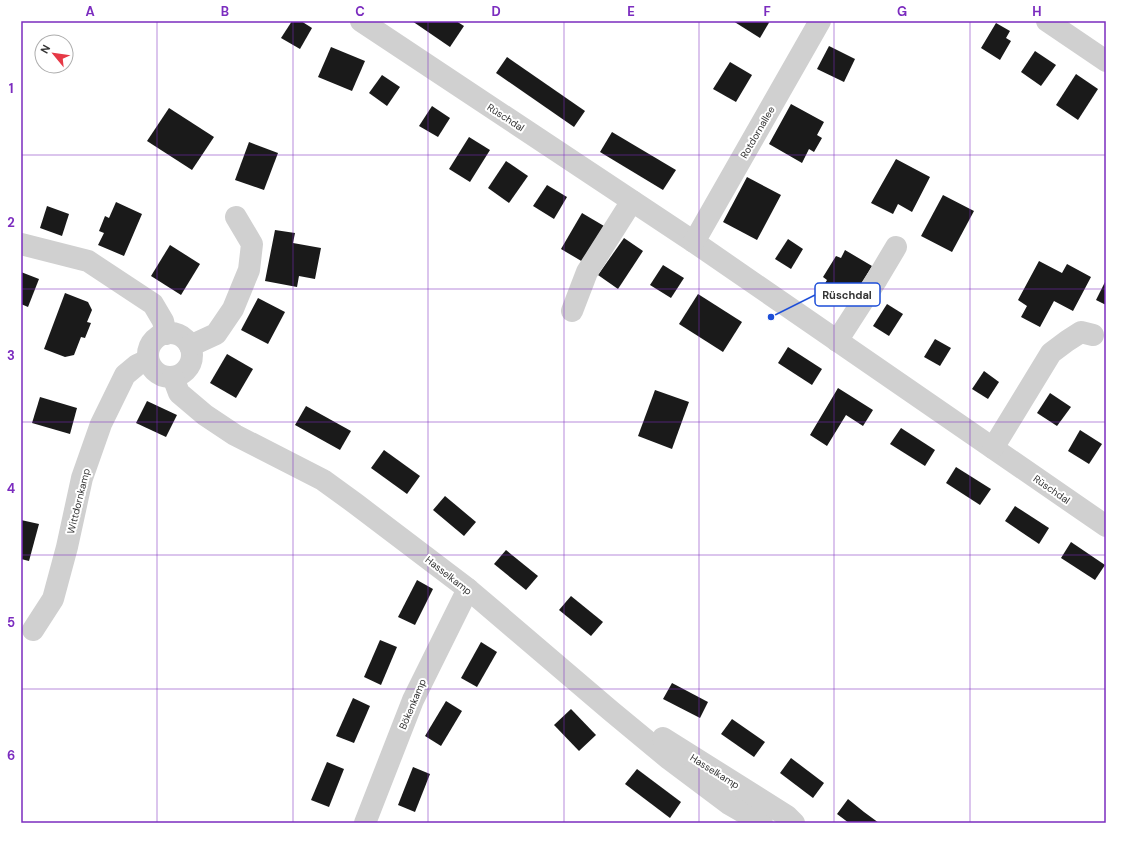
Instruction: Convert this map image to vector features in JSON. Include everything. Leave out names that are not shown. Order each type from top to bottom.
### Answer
[{"type":"street","name":"Rüschdal","points":[[361,21],[694,242],[1106,526]]},
{"type":"street","name":"Rotdornallee","points":[[694,242],[820,21]]},
{"type":"street","points":[[1047,21],[1106,61]]},
{"type":"street","points":[[572,311],[587,272],[632,201]]},
{"type":"street","points":[[190,346],[216,334],[233,309],[249,270],[252,244],[236,217]]},
{"type":"street","points":[[21,244],[88,261],[153,304],[163,321],[166,334]]},
{"type":"street","points":[[837,341],[896,247]]},
{"type":"street","points":[[993,448],[1051,353],[1081,332],[1093,335]]},
{"type":"street","points":[[166,334],[174,334],[187,340],[192,353],[190,366],[185,372],[173,377],[160,375],[155,371],[148,360],[148,354],[152,343],[161,335],[166,334]]},
{"type":"street","name":"Wittdornkamp","points":[[32,630],[53,599],[67,546],[82,478],[102,424],[125,375],[137,364],[148,360]]},
{"type":"street","name":"Hasselkamp","points":[[173,377],[179,392],[205,415],[235,435],[323,480],[468,589],[611,711],[670,759],[729,804],[762,823]]},
{"type":"street","name":"Bökenkamp","points":[[365,823],[412,700],[468,589]]},
{"type":"street","name":"Hasselkamp","points":[[611,711],[654,733],[787,816],[794,823]]},
{"type":"building","points":[[292,21],[301,21],[312,28],[300,49],[281,38]]},
{"type":"building","points":[[412,21],[456,21],[464,26],[450,47]]},
{"type":"building","points":[[733,21],[770,21],[760,38]]},
{"type":"building","points":[[996,23],[1010,31],[1006,38],[1011,41],[1000,60],[981,48]]},
{"type":"building","points":[[829,46],[855,59],[844,82],[817,69]]},
{"type":"building","points":[[331,47],[365,61],[352,91],[318,77]]},
{"type":"building","points":[[1035,51],[1056,65],[1041,86],[1021,72]]},
{"type":"building","points":[[507,57],[585,111],[574,127],[496,73]]},
{"type":"building","points":[[730,62],[752,75],[736,102],[713,89]]},
{"type":"building","points":[[1076,74],[1098,89],[1078,120],[1056,105]]},
{"type":"building","points":[[382,75],[400,87],[387,106],[369,93]]},
{"type":"building","points":[[791,104],[824,122],[817,135],[822,138],[814,152],[809,149],[802,163],[769,144]]},
{"type":"building","points":[[432,106],[450,118],[438,137],[419,126]]},
{"type":"building","points":[[169,108],[214,137],[192,170],[147,141]]},
{"type":"building","points":[[612,132],[676,170],[663,190],[600,152]]},
{"type":"building","points":[[469,137],[490,150],[470,182],[449,169]]},
{"type":"building","points":[[249,142],[278,153],[264,190],[235,180]]},
{"type":"building","points":[[896,159],[930,177],[912,212],[898,204],[893,214],[871,203]]},
{"type":"building","points":[[506,161],[528,176],[509,203],[488,188]]},
{"type":"building","points":[[747,177],[781,195],[757,240],[723,222]]},
{"type":"building","points":[[547,185],[567,197],[554,219],[533,206]]},
{"type":"building","points":[[943,195],[974,211],[952,252],[921,236]]},
{"type":"building","points":[[116,202],[142,214],[124,256],[98,245],[104,233],[99,231],[105,216],[109,218]]},
{"type":"building","points":[[47,206],[69,214],[62,236],[40,228]]},
{"type":"building","points":[[582,213],[604,226],[583,262],[561,249]]},
{"type":"building","points":[[275,230],[295,233],[293,243],[321,248],[315,279],[299,276],[297,287],[265,281]]},
{"type":"building","points":[[624,238],[643,251],[618,289],[598,275]]},
{"type":"building","points":[[788,239],[803,249],[791,269],[775,259]]},
{"type":"building","points":[[170,245],[200,264],[181,295],[151,276]]},
{"type":"building","points":[[845,250],[872,266],[848,306],[821,290],[827,280],[823,277],[836,256],[841,258]]},
{"type":"building","points":[[1039,261],[1062,273],[1067,264],[1091,277],[1073,311],[1054,301],[1040,327],[1021,317],[1027,306],[1018,300]]},
{"type":"building","points":[[663,265],[684,278],[671,298],[650,285]]},
{"type":"building","points":[[21,272],[39,279],[28,307],[21,304]]},
{"type":"building","points":[[1106,280],[1106,305],[1096,300]]},
{"type":"building","points":[[65,293],[88,302],[92,310],[87,322],[91,323],[85,338],[81,337],[74,355],[65,357],[44,349]]},
{"type":"building","points":[[698,294],[742,322],[723,352],[679,324]]},
{"type":"building","points":[[258,298],[285,312],[268,344],[241,330]]},
{"type":"building","points":[[887,304],[903,314],[889,336],[873,326]]},
{"type":"building","points":[[935,339],[951,348],[940,366],[924,357]]},
{"type":"building","points":[[788,347],[822,369],[812,385],[778,363]]},
{"type":"building","points":[[227,354],[253,369],[236,398],[210,383]]},
{"type":"building","points":[[984,371],[999,382],[988,399],[972,389]]},
{"type":"building","points":[[838,388],[873,410],[863,426],[846,415],[827,446],[810,435]]},
{"type":"building","points":[[655,390],[689,402],[672,449],[638,436]]},
{"type":"building","points":[[1050,393],[1071,407],[1057,426],[1037,413]]},
{"type":"building","points":[[40,397],[77,408],[70,434],[32,423]]},
{"type":"building","points":[[147,401],[177,415],[166,437],[136,423]]},
{"type":"building","points":[[306,406],[351,431],[340,450],[295,425]]},
{"type":"building","points":[[901,428],[935,450],[925,466],[890,444]]},
{"type":"building","points":[[1080,430],[1102,444],[1089,464],[1068,451]]},
{"type":"building","points":[[384,450],[420,476],[407,494],[371,468]]},
{"type":"building","points":[[956,467],[991,489],[980,505],[946,483]]},
{"type":"building","points":[[445,496],[476,522],[464,536],[433,510]]},
{"type":"building","points":[[1015,506],[1049,528],[1039,544],[1005,521]]},
{"type":"building","points":[[21,520],[39,524],[29,561],[21,559]]},
{"type":"building","points":[[1071,542],[1105,565],[1095,580],[1061,558]]},
{"type":"building","points":[[506,550],[538,576],[526,590],[494,564]]},
{"type":"building","points":[[417,580],[433,589],[415,625],[398,617]]},
{"type":"building","points":[[571,596],[603,622],[591,636],[559,610]]},
{"type":"building","points":[[380,640],[397,647],[381,685],[364,677]]},
{"type":"building","points":[[481,642],[497,652],[477,687],[461,678]]},
{"type":"building","points":[[672,683],[708,702],[700,718],[663,699]]},
{"type":"building","points":[[353,698],[370,706],[354,743],[336,736]]},
{"type":"building","points":[[446,701],[462,711],[441,746],[425,736]]},
{"type":"building","points":[[571,709],[596,735],[579,751],[554,725]]},
{"type":"building","points":[[732,719],[765,742],[754,757],[721,734]]},
{"type":"building","points":[[791,758],[824,783],[813,798],[780,773]]},
{"type":"building","points":[[327,762],[344,769],[329,807],[311,800]]},
{"type":"building","points":[[413,767],[430,774],[415,812],[398,805]]},
{"type":"building","points":[[637,769],[681,802],[670,818],[625,784]]},
{"type":"building","points":[[848,799],[879,823],[849,823],[837,814]]},
{"type":"place","name":"Rüschdal","points":[[771,317]]}]
